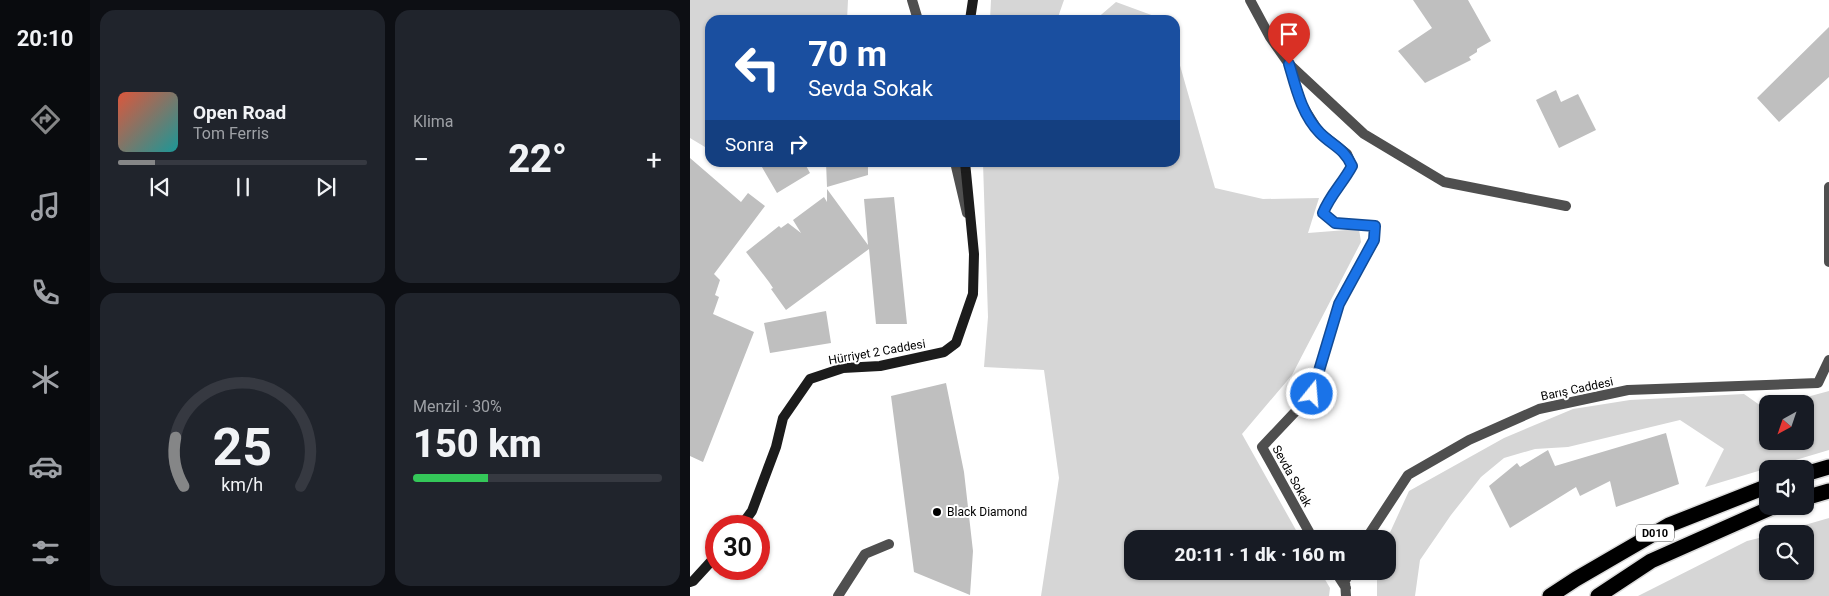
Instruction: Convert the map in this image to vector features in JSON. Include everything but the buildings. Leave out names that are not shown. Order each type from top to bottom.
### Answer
[{"type":"highway","points":[[1814,471],[1829,467]]},
{"type":"highway","name":"D010","points":[[1550,596],[1576,578],[1669,525],[1759,490]]},
{"type":"highway","points":[[1814,495],[1829,491]]},
{"type":"highway","name":"D010","points":[[1598,596],[1651,561],[1759,513]]},
{"type":"street","points":[[912,0],[916,15]]},
{"type":"street","points":[[971,15],[974,0]]},
{"type":"street","name":"Sevda Sokak","points":[[1250,0],[1270,37],[1289,64],[1302,105],[1319,132],[1347,154],[1352,166],[1343,181],[1330,195],[1323,213],[1335,223],[1375,226],[1374,240],[1339,304],[1312,394],[1262,447],[1308,530]]},
{"type":"street","points":[[1289,64],[1364,134],[1444,182],[1566,206]]},
{"type":"street","points":[[956,167],[970,222]]},
{"type":"street","name":"Hürriyet 2 Caddesi","points":[[747,515],[755,502],[776,447],[783,418],[810,379],[843,368],[880,366],[944,352],[956,343],[968,314],[973,294],[974,254],[965,167]]},
{"type":"street","points":[[1829,187],[1829,262]]},
{"type":"street","name":"Barış Caddesi","points":[[1372,530],[1408,475],[1469,440],[1539,409],[1628,390],[1818,383],[1829,360]]},
{"type":"street","points":[[838,596],[865,554],[890,544]]},
{"type":"street","points":[[690,582],[694,581],[705,568]]},
{"type":"street","points":[[1340,580],[1346,592]]},
{"type":"shaded area","points":[[690,0],[848,0],[847,15],[705,15],[705,147],[690,138]]},
{"type":"shaded area","points":[[991,0],[1064,0],[1059,15],[990,15]]},
{"type":"shaded area","points":[[1116,2],[1151,15],[1101,15]]},
{"type":"shaded area","points":[[1180,66],[1215,188],[1263,199],[1319,198],[1308,233],[1359,229],[1361,242],[1292,375],[1242,434],[1296,530],[1124,530],[1124,580],[1325,580],[1330,588],[1329,596],[1041,596],[1059,478],[1044,370],[984,367],[988,317],[983,167],[1180,167]]},
{"type":"shaded area","points":[[1829,391],[1829,450],[1795,460],[1759,460],[1759,471],[1705,487],[1724,449],[1680,420],[1568,447],[1535,449],[1504,458],[1481,477],[1451,515],[1420,560],[1415,596],[1377,596],[1377,580],[1396,580],[1396,530],[1391,530],[1409,491],[1504,438],[1573,409],[1630,400],[1744,394],[1759,404],[1759,450],[1814,450],[1814,395]]},
{"type":"shaded area","points":[[1829,518],[1829,596],[1638,596],[1747,541],[1759,538],[1759,580],[1814,580],[1814,525],[1805,525]]},
{"type":"place","name":"Black Diamond","points":[[937,512]]},
{"type":"route","points":[[1289,64],[1302,105],[1319,132],[1347,154],[1352,166],[1343,181],[1330,195],[1323,213],[1335,223],[1359,223],[1375,226],[1374,240],[1339,304],[1312,394]]}]
